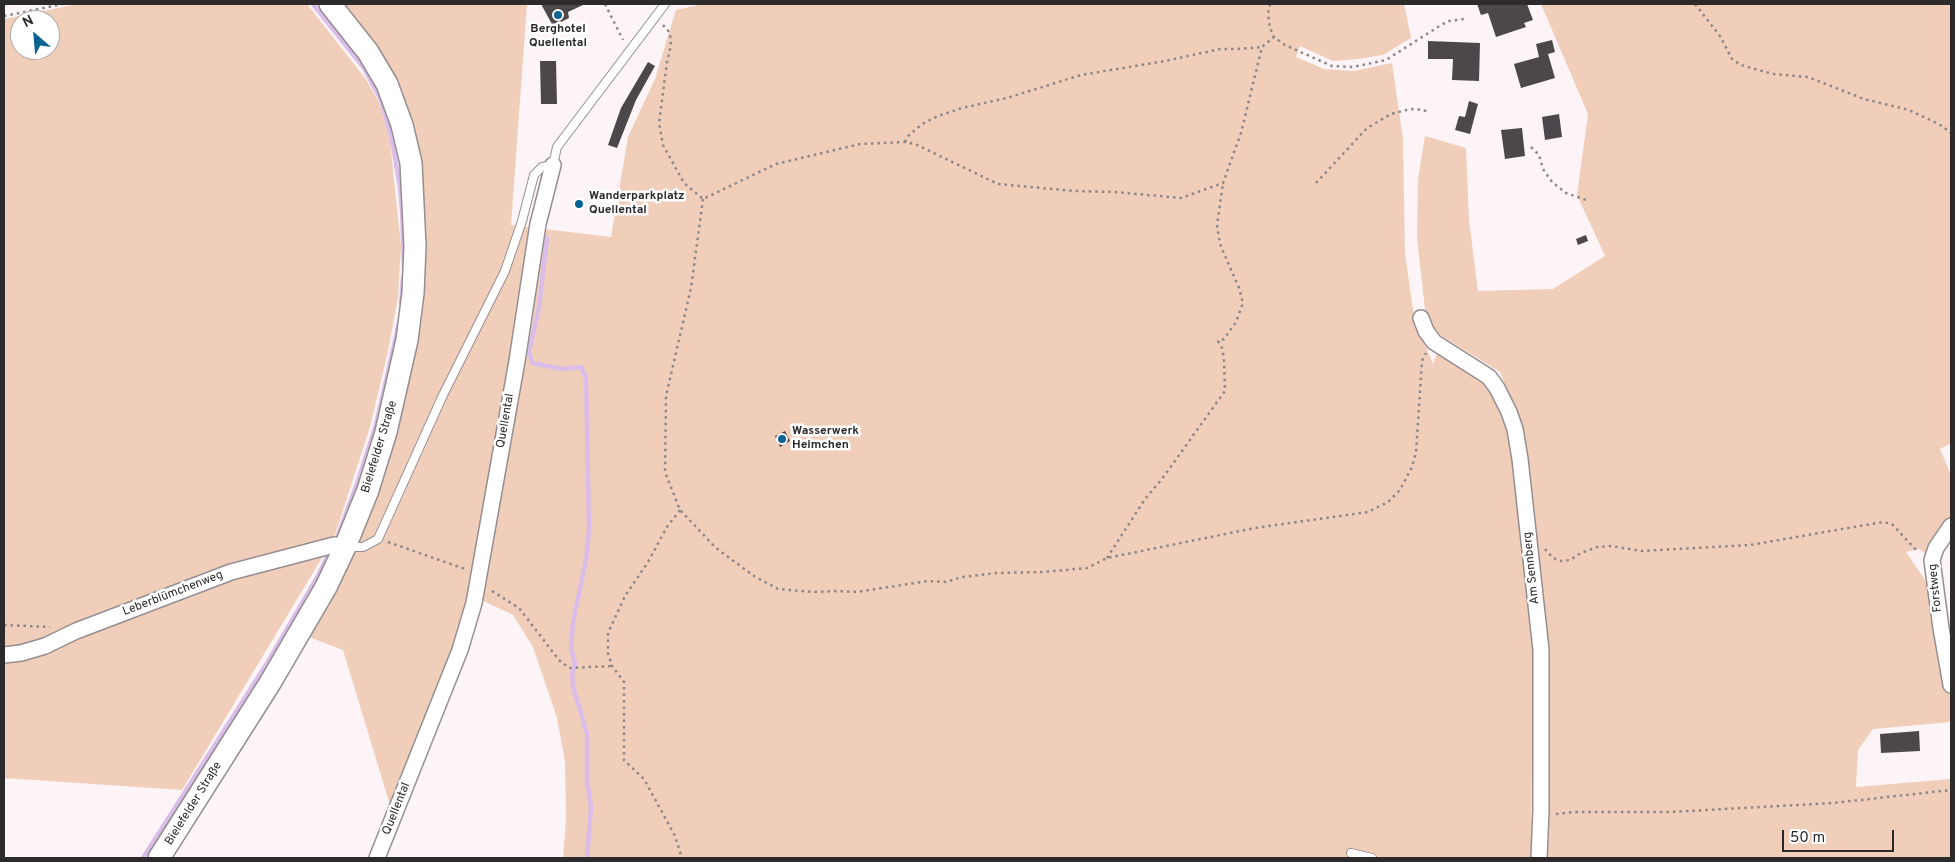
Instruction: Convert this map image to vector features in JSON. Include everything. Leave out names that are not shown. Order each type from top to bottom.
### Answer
[{"type":"main road","name":"Bielefelder Straße","points":[[159,858],[270,683],[326,587],[368,490],[398,386],[407,340],[413,293],[415,246],[411,163],[395,104],[387,84],[368,52],[330,4]]},
{"type":"street","name":"Quellental","points":[[377,858],[460,650],[474,603],[517,361],[538,224],[553,165]]},
{"type":"street","name":"Am Sennberg","points":[[1421,318],[1426,331],[1434,342],[1489,377],[1497,388],[1515,429],[1528,526],[1541,650],[1541,819],[1539,858]]},
{"type":"street","name":"Forstweg","points":[[1951,526],[1936,548],[1932,560],[1951,685]]},
{"type":"street","name":"Leberblümchenweg","points":[[4,655],[21,653],[45,646],[76,631],[231,572],[334,545],[345,546]]},
{"type":"lane","name":"Quellental","points":[[553,165],[557,147],[665,4]]},
{"type":"lane","points":[[345,546],[363,548],[378,538],[442,395],[505,270],[522,221],[534,175],[542,167],[553,165]]},
{"type":"lane","points":[[1351,853],[1372,858]]},
{"type":"path","points":[[4,16],[63,4]]},
{"type":"path","points":[[605,4],[629,52]]},
{"type":"path","points":[[1270,4],[1268,14],[1270,28],[1274,37],[1285,45],[1332,66],[1353,67],[1386,60],[1441,25],[1449,21],[1464,19]]},
{"type":"path","points":[[1695,4],[1720,36],[1732,59],[1741,65],[1774,74],[1808,78],[1864,99],[1909,110],[1939,124],[1951,133]]},
{"type":"path","points":[[653,20],[666,27],[670,33],[671,45],[659,123],[663,145],[684,182],[703,199]]},
{"type":"path","points":[[905,142],[907,137],[922,124],[938,116],[1007,98],[1081,75],[1165,61],[1220,49],[1237,50],[1262,47],[1274,37]]},
{"type":"path","points":[[1107,558],[1145,500],[1225,391],[1224,359],[1222,348],[1218,341],[1224,339],[1236,322],[1243,303],[1240,288],[1220,244],[1217,225],[1223,183],[1242,133],[1262,47]]},
{"type":"path","points":[[1316,183],[1367,128],[1391,114],[1410,109],[1424,110],[1428,113]]},
{"type":"path","points":[[703,199],[776,164],[860,144],[905,142],[915,144],[998,184],[1181,198],[1223,183]]},
{"type":"path","points":[[1531,147],[1539,155],[1543,169],[1552,182],[1566,193],[1586,200]]},
{"type":"path","points":[[703,199],[691,288],[666,396],[665,472],[680,510],[716,548],[754,576],[778,589],[814,592],[856,592],[928,581],[946,582],[962,577],[996,573],[1042,572],[1087,568],[1107,558],[1255,528],[1368,512],[1388,502],[1400,490],[1412,467],[1416,452],[1422,361],[1426,351],[1434,342]]},
{"type":"path","points":[[680,510],[625,596],[608,633],[608,653],[612,666],[624,682],[624,760],[644,779],[675,836],[682,858]]},
{"type":"path","points":[[1528,526],[1537,533],[1549,554],[1561,561],[1570,560],[1581,553],[1597,547],[1611,546],[1641,551],[1750,545],[1888,522],[1920,554],[1932,560]]},
{"type":"path","points":[[378,538],[470,571],[478,583],[519,608],[559,660],[569,668],[612,666]]},
{"type":"path","points":[[4,625],[48,627],[76,631]]},
{"type":"path","points":[[1541,819],[1574,812],[1670,812],[1833,803],[1951,790]]},
{"type":"shaded area","points":[[78,4],[307,4],[365,78],[379,102],[390,141],[401,246],[398,298],[388,351],[370,427],[334,538],[182,790],[4,778],[4,19],[10,18],[10,60],[60,60],[60,10],[48,10]]},
{"type":"shaded area","points":[[344,4],[527,4],[511,225],[611,237],[628,137],[655,79],[676,10],[703,4],[1404,4],[1411,38],[1383,55],[1333,61],[1300,46],[1296,57],[1324,69],[1354,71],[1392,63],[1403,139],[1405,254],[1414,317],[1433,364],[1437,354],[1443,353],[1487,381],[1504,412],[1514,443],[1533,651],[1531,858],[563,858],[566,820],[565,761],[557,718],[533,647],[513,615],[471,595],[448,659],[390,805],[343,650],[309,637],[416,343],[427,248],[420,161],[411,116],[395,79],[377,48]]},
{"type":"shaded area","points":[[1541,4],[1951,4],[1951,443],[1940,449],[1951,475],[1951,519],[1926,554],[1919,549],[1906,552],[1931,589],[1951,701],[1951,722],[1873,729],[1858,750],[1856,787],[1951,779],[1951,858],[1544,858],[1550,662],[1522,427],[1500,372],[1437,333],[1426,318],[1417,238],[1418,179],[1425,136],[1466,148],[1469,220],[1478,291],[1553,289],[1605,256],[1577,195],[1588,114]]},
{"type":"building","name":"Berghotel Quellental","points":[[541,4],[585,4],[568,12],[569,18],[553,26]]},
{"type":"building","points":[[1477,4],[1527,4],[1533,20],[1524,23],[1526,27],[1496,37],[1488,13],[1481,15]]},
{"type":"building","points":[[1552,40],[1555,52],[1548,54],[1555,78],[1521,88],[1514,64],[1539,57],[1536,44]]},
{"type":"building","points":[[1428,41],[1480,43],[1479,81],[1452,80],[1453,59],[1428,59]]},
{"type":"building","points":[[540,61],[556,61],[557,104],[541,104]]},
{"type":"building","points":[[648,62],[655,66],[636,100],[617,148],[608,145],[621,108]]},
{"type":"building","points":[[1469,101],[1478,104],[1470,134],[1455,130],[1459,116],[1465,117]]},
{"type":"building","points":[[1559,114],[1562,137],[1545,140],[1542,117]]},
{"type":"building","points":[[1522,128],[1525,156],[1505,159],[1501,130]]},
{"type":"building","points":[[1586,235],[1588,241],[1578,245],[1576,239]]},
{"type":"building","name":"Wasserwerk Heimchen","points":[[785,431],[790,441],[780,447],[775,436]]},
{"type":"building","points":[[1919,731],[1920,751],[1881,753],[1880,734]]},
{"type":"waterway","points":[[313,4],[364,68],[381,100],[392,140],[400,187],[404,268]]},
{"type":"waterway","points":[[547,238],[539,307],[529,352],[532,363],[562,369],[581,367],[586,378],[589,529],[586,560],[573,622],[571,648],[575,664],[572,674],[573,686],[587,734],[587,781],[591,807],[587,858]]},
{"type":"waterway","points":[[401,303],[403,278]]},
{"type":"waterway","points":[[337,538],[376,425],[399,323]]},
{"type":"waterway","points":[[143,858],[269,660],[318,576],[328,555]]},
{"type":"place","name":"Berghotel Quellental","points":[[558,15]]},
{"type":"place","name":"Wanderparkplatz Quellental","points":[[579,204]]},
{"type":"place","name":"Wasserwerk Heimchen","points":[[782,439]]}]
